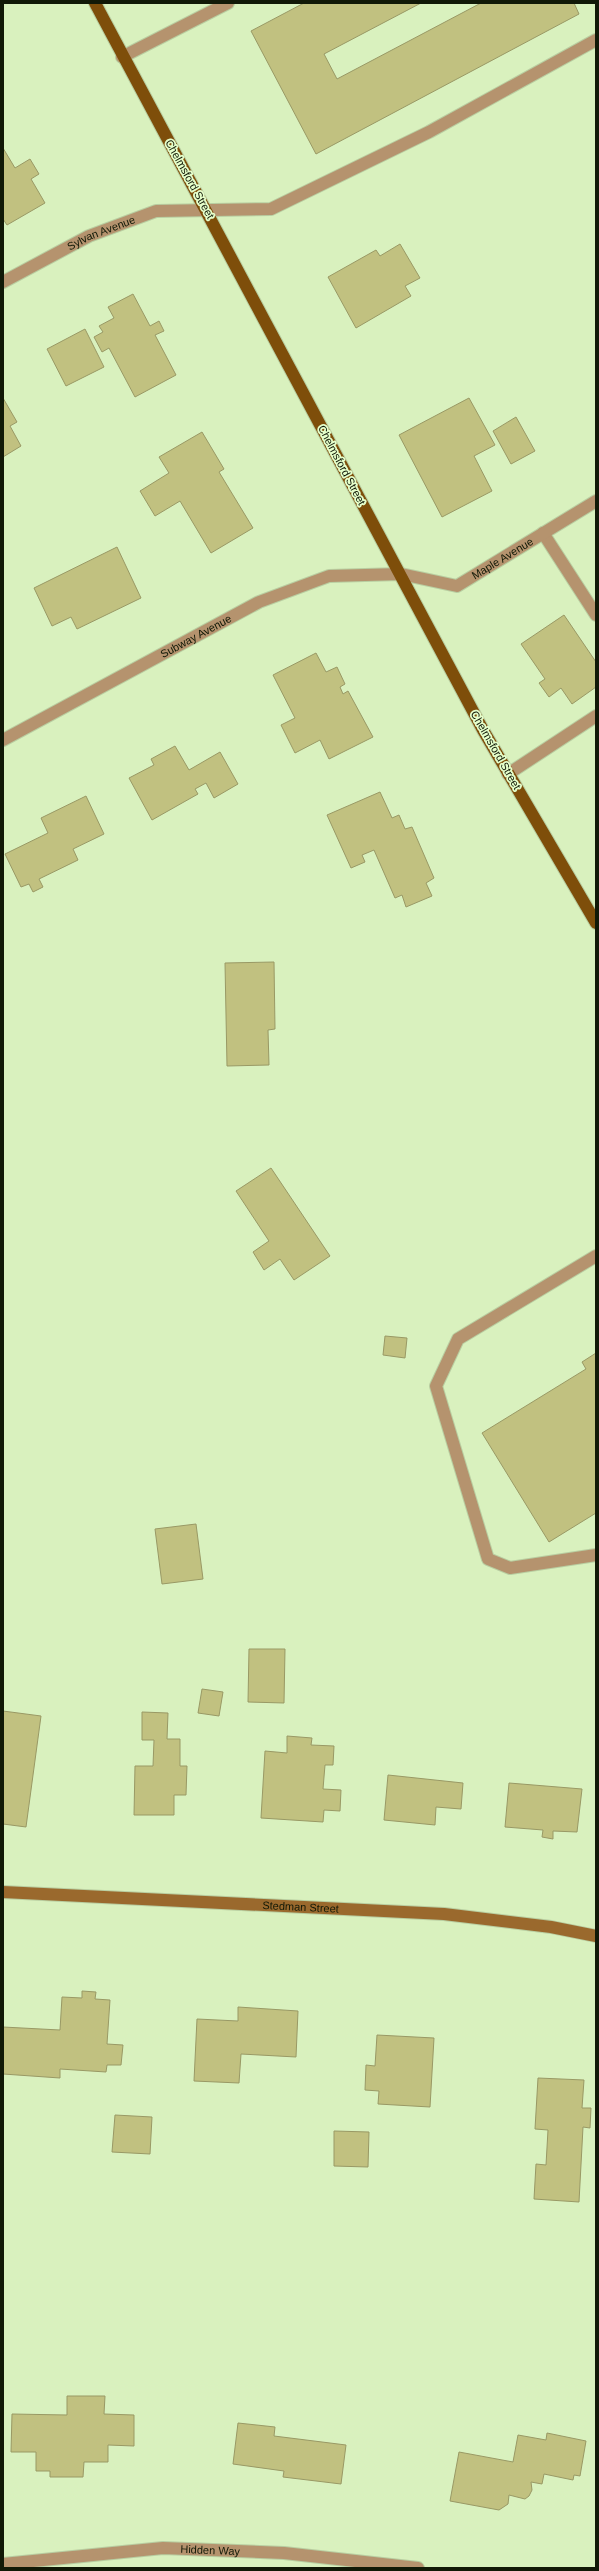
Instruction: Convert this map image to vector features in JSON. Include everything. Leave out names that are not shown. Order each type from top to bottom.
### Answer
[{"type":"main road","name":"Chelmsford Street","points":[[95,3],[122,57],[208,212],[483,730],[596,923]]},
{"type":"main road","name":"Stedman Street","points":[[3,1892],[444,1914],[551,1927],[596,1936]]},
{"type":"street","points":[[122,57],[228,3]]},
{"type":"street","name":"Sylvan Avenue","points":[[3,282],[89,236],[156,211],[208,212],[271,209],[429,132],[596,40]]},
{"type":"street","name":"Maple Avenue","points":[[401,574],[457,586],[596,501]]},
{"type":"street","points":[[543,533],[596,614]]},
{"type":"street","name":"Subway Avenue","points":[[3,740],[259,602],[329,576],[401,574]]},
{"type":"street","points":[[508,774],[596,716]]},
{"type":"street","points":[[596,1256],[458,1339],[436,1386],[488,1559],[510,1568],[596,1555]]},
{"type":"street","name":"Hidden Way","points":[[3,2564],[163,2548],[284,2552],[418,2568]]},
{"type":"building","points":[[304,3],[421,3],[324,54],[337,79],[481,3],[574,3],[579,14],[316,154],[251,31]]},
{"type":"building","points":[[3,148],[15,168],[30,159],[39,174],[31,179],[45,203],[7,225],[3,219]]},
{"type":"building","points":[[400,244],[420,278],[405,286],[411,296],[356,328],[328,277],[376,250],[380,256]]},
{"type":"building","points":[[133,294],[150,326],[159,321],[164,331],[155,335],[176,375],[135,397],[109,348],[102,352],[94,337],[103,332],[99,326],[114,318],[108,307]]},
{"type":"building","points":[[85,329],[104,367],[66,386],[47,349]]},
{"type":"building","points":[[3,398],[17,422],[10,426],[21,446],[3,457]]},
{"type":"building","points":[[469,398],[495,445],[474,456],[492,491],[442,517],[399,435]]},
{"type":"building","points":[[516,417],[535,451],[511,464],[493,431]]},
{"type":"building","points":[[202,432],[224,469],[219,472],[253,528],[211,553],[180,501],[155,516],[140,491],[169,473],[159,457]]},
{"type":"building","points":[[117,547],[141,598],[77,629],[71,617],[52,626],[34,588]]},
{"type":"building","points":[[564,615],[596,662],[596,687],[572,704],[561,688],[549,697],[539,683],[545,679],[521,644]]},
{"type":"building","points":[[316,653],[326,672],[337,667],[345,684],[340,687],[343,694],[348,691],[373,737],[329,759],[320,740],[295,753],[281,725],[295,718],[273,675]]},
{"type":"building","points":[[175,746],[189,770],[220,752],[238,784],[214,798],[206,783],[195,789],[198,794],[152,820],[129,778],[154,765],[151,759]]},
{"type":"building","points":[[380,792],[392,818],[399,815],[405,829],[412,827],[434,878],[426,883],[432,896],[406,907],[402,895],[395,898],[374,850],[362,855],[365,862],[351,868],[327,815]]},
{"type":"building","points":[[86,796],[104,834],[73,849],[78,860],[39,879],[43,887],[33,892],[29,884],[21,887],[5,854],[48,833],[41,818]]},
{"type":"building","points":[[274,962],[275,1029],[268,1030],[269,1065],[227,1066],[225,963]]},
{"type":"building","points":[[271,1168],[330,1256],[294,1280],[280,1259],[264,1270],[253,1252],[269,1241],[236,1191]]},
{"type":"building","points":[[385,1336],[407,1338],[405,1358],[383,1355]]},
{"type":"building","points":[[596,1353],[596,1513],[549,1542],[482,1433],[586,1369],[582,1362]]},
{"type":"building","points":[[196,1524],[203,1579],[162,1584],[155,1529]]},
{"type":"building","points":[[249,1649],[285,1649],[284,1703],[248,1702]]},
{"type":"building","points":[[202,1689],[223,1692],[219,1716],[198,1713]]},
{"type":"building","points":[[3,1711],[41,1716],[26,1827],[3,1824]]},
{"type":"building","points":[[142,1712],[168,1713],[167,1739],[180,1739],[180,1766],[187,1766],[186,1795],[174,1795],[174,1815],[134,1815],[135,1766],[153,1766],[154,1740],[142,1740]]},
{"type":"building","points":[[287,1736],[312,1738],[311,1745],[334,1746],[333,1765],[325,1765],[323,1789],[341,1790],[340,1811],[324,1810],[323,1822],[261,1818],[265,1751],[287,1753]]},
{"type":"building","points":[[388,1775],[463,1783],[461,1809],[436,1807],[435,1825],[384,1820]]},
{"type":"building","points":[[509,1783],[582,1789],[577,1832],[553,1831],[553,1839],[542,1837],[543,1830],[505,1827]]},
{"type":"building","points":[[82,1991],[96,1992],[95,1999],[110,2000],[107,2044],[123,2045],[121,2065],[107,2065],[106,2072],[60,2069],[60,2078],[3,2074],[3,2027],[60,2030],[62,1997],[82,1998]]},
{"type":"building","points":[[238,2007],[298,2011],[296,2057],[241,2054],[239,2083],[194,2081],[197,2019],[238,2021]]},
{"type":"building","points":[[377,2035],[434,2038],[430,2107],[378,2104],[379,2091],[365,2090],[366,2065],[375,2066]]},
{"type":"building","points":[[538,2078],[584,2080],[582,2108],[591,2108],[590,2128],[583,2127],[579,2202],[534,2199],[536,2164],[546,2165],[548,2130],[535,2129]]},
{"type":"building","points":[[115,2115],[152,2117],[150,2154],[112,2152]]},
{"type":"building","points":[[334,2131],[369,2132],[368,2167],[334,2166]]},
{"type":"building","points":[[67,2396],[105,2396],[104,2414],[134,2415],[134,2446],[108,2445],[108,2462],[84,2462],[83,2477],[50,2477],[50,2471],[36,2471],[36,2452],[11,2452],[12,2414],[67,2415]]},
{"type":"building","points":[[238,2423],[275,2427],[274,2436],[346,2445],[341,2484],[283,2477],[284,2471],[233,2464]]},
{"type":"building","points":[[547,2433],[586,2441],[580,2476],[574,2475],[573,2480],[544,2474],[542,2484],[531,2482],[532,2490],[529,2496],[525,2499],[509,2495],[508,2504],[499,2510],[450,2501],[459,2452],[513,2462],[518,2435],[546,2440]]}]
